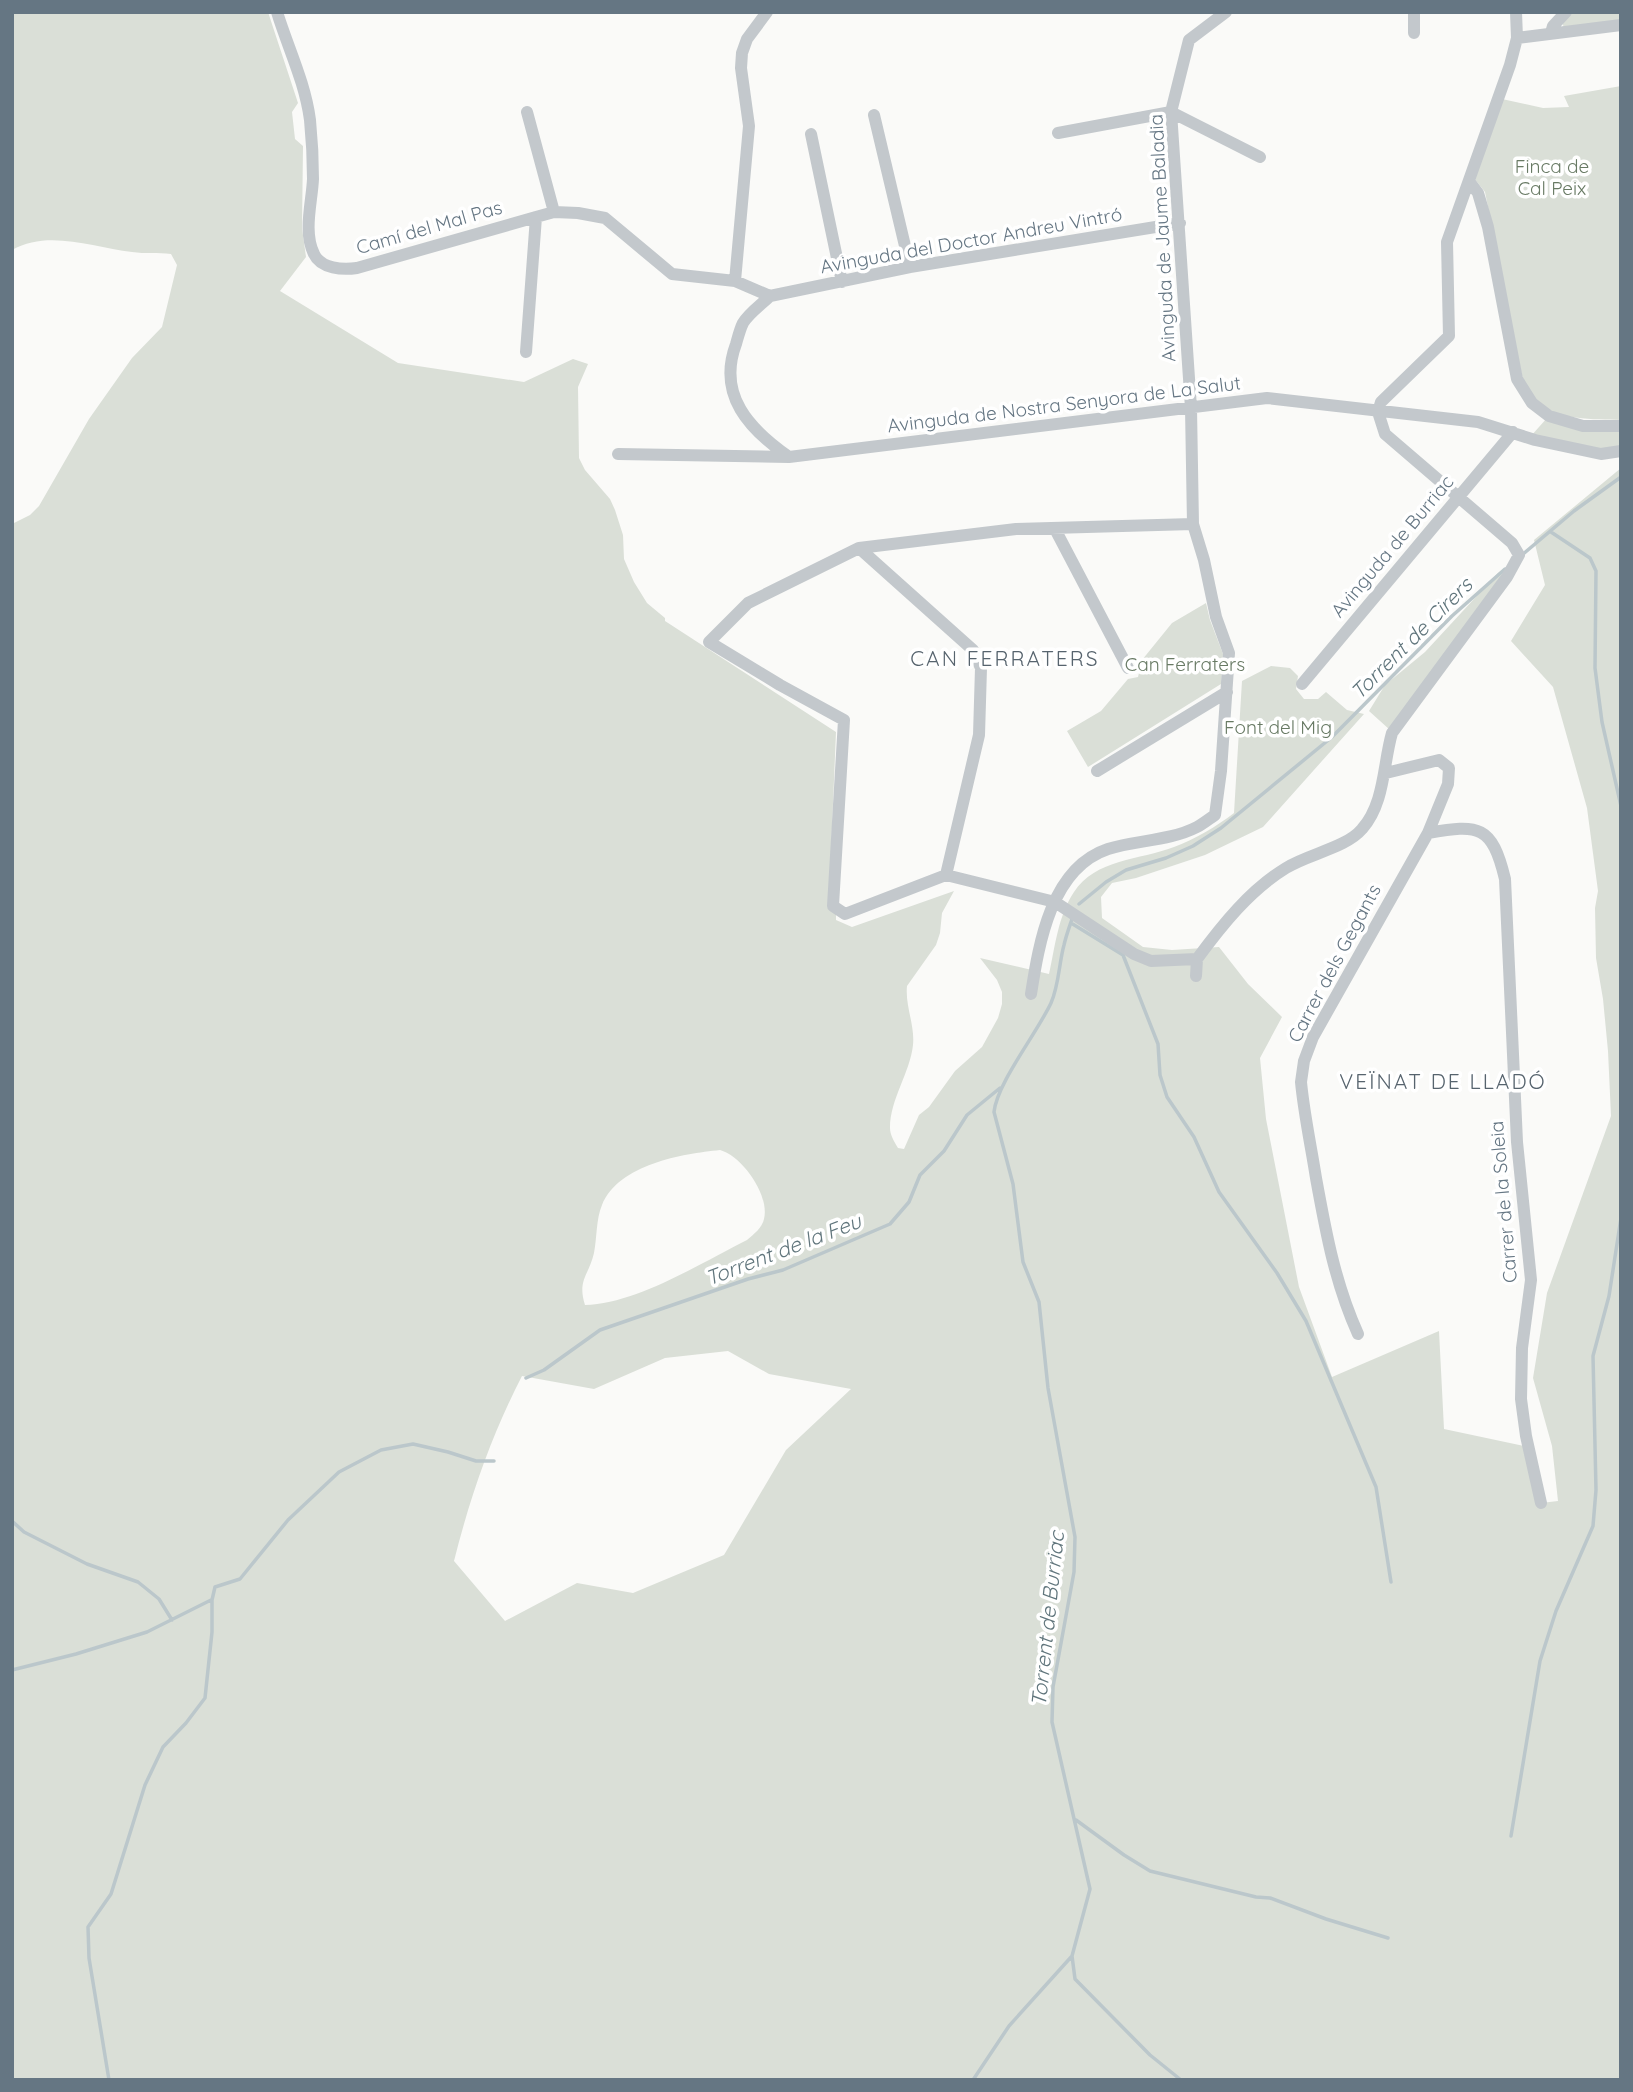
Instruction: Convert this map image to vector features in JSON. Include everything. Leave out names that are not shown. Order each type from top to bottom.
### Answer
[{"type":"street","name":"Camí del Mal Pas","points":[[277,12],[307,104],[313,162],[310,233],[317,258],[334,267],[357,268],[554,212],[578,213],[605,218],[672,274],[735,281],[770,296]]},
{"type":"street","points":[[735,281],[749,126],[741,68],[742,53],[747,39],[767,12]]},
{"type":"street","name":"Avinguda de Jaume Baladia","points":[[1055,902],[1075,870],[1090,858],[1107,850],[1196,828],[1215,815],[1229,653],[1216,617],[1193,524],[1191,408],[1171,113],[1189,40],[1226,12]]},
{"type":"street","points":[[1414,12],[1414,33]]},
{"type":"street","points":[[1196,976],[1196,959],[1251,895],[1286,868],[1345,841],[1362,829],[1374,809],[1385,773],[1385,755],[1392,733],[1507,577],[1519,555],[1512,543],[1385,433],[1378,412],[1381,402],[1449,336],[1447,242],[1510,65],[1517,37],[1516,12]]},
{"type":"street","points":[[1550,33],[1566,12]]},
{"type":"street","points":[[1517,37],[1621,25]]},
{"type":"street","points":[[527,112],[554,212]]},
{"type":"street","points":[[1058,133],[1171,113],[1260,157]]},
{"type":"street","points":[[874,115],[910,267]]},
{"type":"street","points":[[811,134],[842,282]]},
{"type":"street","points":[[1469,181],[1478,193],[1488,227],[1517,379],[1532,404],[1549,416],[1583,426],[1621,426]]},
{"type":"street","points":[[526,352],[536,217]]},
{"type":"street","name":"Avinguda del Doctor Andreu Vintró","points":[[770,296],[910,267],[1180,223]]},
{"type":"street","points":[[770,296],[743,322],[729,361],[733,395],[743,417],[765,441],[789,457]]},
{"type":"street","name":"Avinguda de Nostra Senyora de La Salut","points":[[618,454],[789,457],[1267,398],[1478,422],[1535,440],[1601,454],[1621,450]]},
{"type":"street","name":"Avinguda de Burriac","points":[[1303,684],[1513,432]]},
{"type":"street","points":[[1193,524],[1016,529],[859,548],[748,603],[709,642],[844,720],[834,906],[845,915],[946,875],[1055,902],[1133,954],[1151,961],[1196,959]]},
{"type":"street","points":[[1055,529],[1128,668]]},
{"type":"street","points":[[859,548],[973,650],[981,668],[979,735],[946,875]]},
{"type":"street","points":[[1097,771],[1227,692]]},
{"type":"street","name":"Carrer dels Gegants","points":[[1358,1334],[1342,1298],[1323,1214],[1301,1082],[1304,1061],[1313,1037],[1428,834],[1448,784],[1450,768],[1439,760],[1385,773]]},
{"type":"street","name":"Carrer de la Soleia","points":[[1428,834],[1465,827],[1484,833],[1493,843],[1500,858],[1505,879],[1517,1142],[1531,1280],[1522,1348],[1521,1399],[1541,1503]]},
{"type":"street","points":[[1031,994],[1043,933],[1055,902]]},
{"type":"green space","name":"Font del Mig","points":[[12,12],[268,12],[298,103],[292,112],[295,139],[303,146],[302,228],[306,257],[280,291],[398,363],[524,382],[573,359],[588,364],[578,387],[579,458],[585,470],[610,499],[623,535],[624,559],[647,603],[665,618],[665,621],[836,732],[829,899],[836,903],[836,920],[852,927],[954,891],[942,913],[936,945],[907,986],[913,1045],[891,1117],[892,1138],[898,1148],[904,1149],[919,1115],[929,1107],[955,1071],[982,1047],[998,1018],[1002,992],[997,980],[980,958],[1049,974],[1064,911],[1083,881],[1119,862],[1189,841],[1234,813],[1242,681],[1271,666],[1290,668],[1298,676],[1296,689],[1304,699],[1318,699],[1326,692],[1347,710],[1364,714],[1263,827],[1205,855],[1136,878],[1112,883],[1101,897],[1102,918],[1143,947],[1172,950],[1219,947],[1248,984],[1282,1017],[1260,1058],[1266,1119],[1299,1287],[1332,1377],[1439,1331],[1444,1429],[1524,1446],[1541,1503],[1558,1501],[1552,1446],[1533,1378],[1547,1293],[1611,1116],[1608,1051],[1596,958],[1595,908],[1598,891],[1587,808],[1553,687],[1511,641],[1545,585],[1534,540],[1621,468],[1621,2080],[12,2080],[12,524],[30,515],[39,506],[89,419],[132,358],[162,327],[177,265],[171,254],[132,252],[56,240],[26,244],[12,250]],"holes":[[[720,1150],[737,1160],[759,1188],[765,1209],[763,1222],[757,1231],[747,1240],[647,1290],[605,1303],[585,1305],[583,1283],[594,1253],[600,1210],[610,1191],[622,1180],[653,1164],[670,1158]],[[728,1351],[769,1374],[851,1389],[786,1450],[724,1555],[633,1593],[577,1583],[505,1621],[454,1561],[483,1466],[522,1376],[594,1389],[665,1358]]]},
{"type":"green space","points":[[1572,12],[1621,12],[1621,22],[1565,29],[1562,23]]},
{"type":"green space","name":"Finca de Cal Peix","points":[[1621,86],[1621,420],[1576,418],[1544,407],[1532,395],[1522,376],[1485,192],[1474,178],[1502,99],[1543,108],[1569,107],[1564,96]]},
{"type":"green space","points":[[1547,418],[1621,427],[1621,447],[1599,452],[1531,436]]},
{"type":"green space","points":[[1510,564],[1390,730],[1369,711],[1385,685],[1425,652],[1498,573]]},
{"type":"green space","name":"Can Ferraters","points":[[1206,603],[1223,654],[1221,684],[1088,767],[1067,731],[1101,711],[1128,679],[1138,677],[1142,660],[1172,623]]},
{"type":"waterway","name":"Torrent de Cirers","points":[[1522,555],[1574,511],[1621,477]]},
{"type":"waterway","points":[[1551,532],[1590,558],[1596,571],[1595,668],[1602,722],[1621,806]]},
{"type":"waterway","name":"Torrent de Cirers","points":[[1079,904],[1126,870],[1166,858],[1193,846],[1221,828],[1332,737],[1452,616],[1505,569]]},
{"type":"waterway","name":"Torrent de Burriac","points":[[973,2080],[1009,2026],[1072,1956],[1090,1889],[1052,1722],[1053,1687],[1074,1572],[1075,1537],[1048,1388],[1039,1302],[1023,1262],[1013,1184],[994,1112],[1002,1087],[1051,1003],[1072,919]]},
{"type":"waterway","points":[[1071,923],[1123,955],[1158,1044],[1160,1075],[1167,1097],[1194,1137],[1219,1192],[1277,1273],[1306,1321],[1376,1487],[1391,1582]]},
{"type":"waterway","name":"Torrent de la Feu","points":[[526,1378],[544,1370],[600,1330],[748,1279],[783,1270],[890,1224],[909,1202],[920,1175],[944,1151],[967,1115],[1000,1088]]},
{"type":"waterway","points":[[1511,1836],[1540,1661],[1556,1611],[1593,1526],[1596,1490],[1593,1356],[1609,1296],[1621,1218]]},
{"type":"waterway","points":[[109,2080],[89,1958],[88,1927],[111,1894],[145,1785],[163,1747],[205,1698],[215,1587],[240,1579],[288,1520],[339,1472],[381,1450],[413,1444],[476,1461],[494,1461]]},
{"type":"waterway","points":[[12,1521],[24,1532],[87,1564],[138,1582],[159,1599],[172,1620]]},
{"type":"waterway","points":[[12,1670],[147,1632],[211,1600]]},
{"type":"waterway","points":[[1076,1820],[1150,1871],[1270,1898],[1388,1938]]},
{"type":"waterway","points":[[1072,1956],[1075,1979],[1150,2055],[1181,2080]]},
{"type":"district","name":"CAN FERRATERS","points":[[1005,658]]},
{"type":"district","name":"VEÏNAT DE LLADÓ","points":[[1443,1081]]}]
